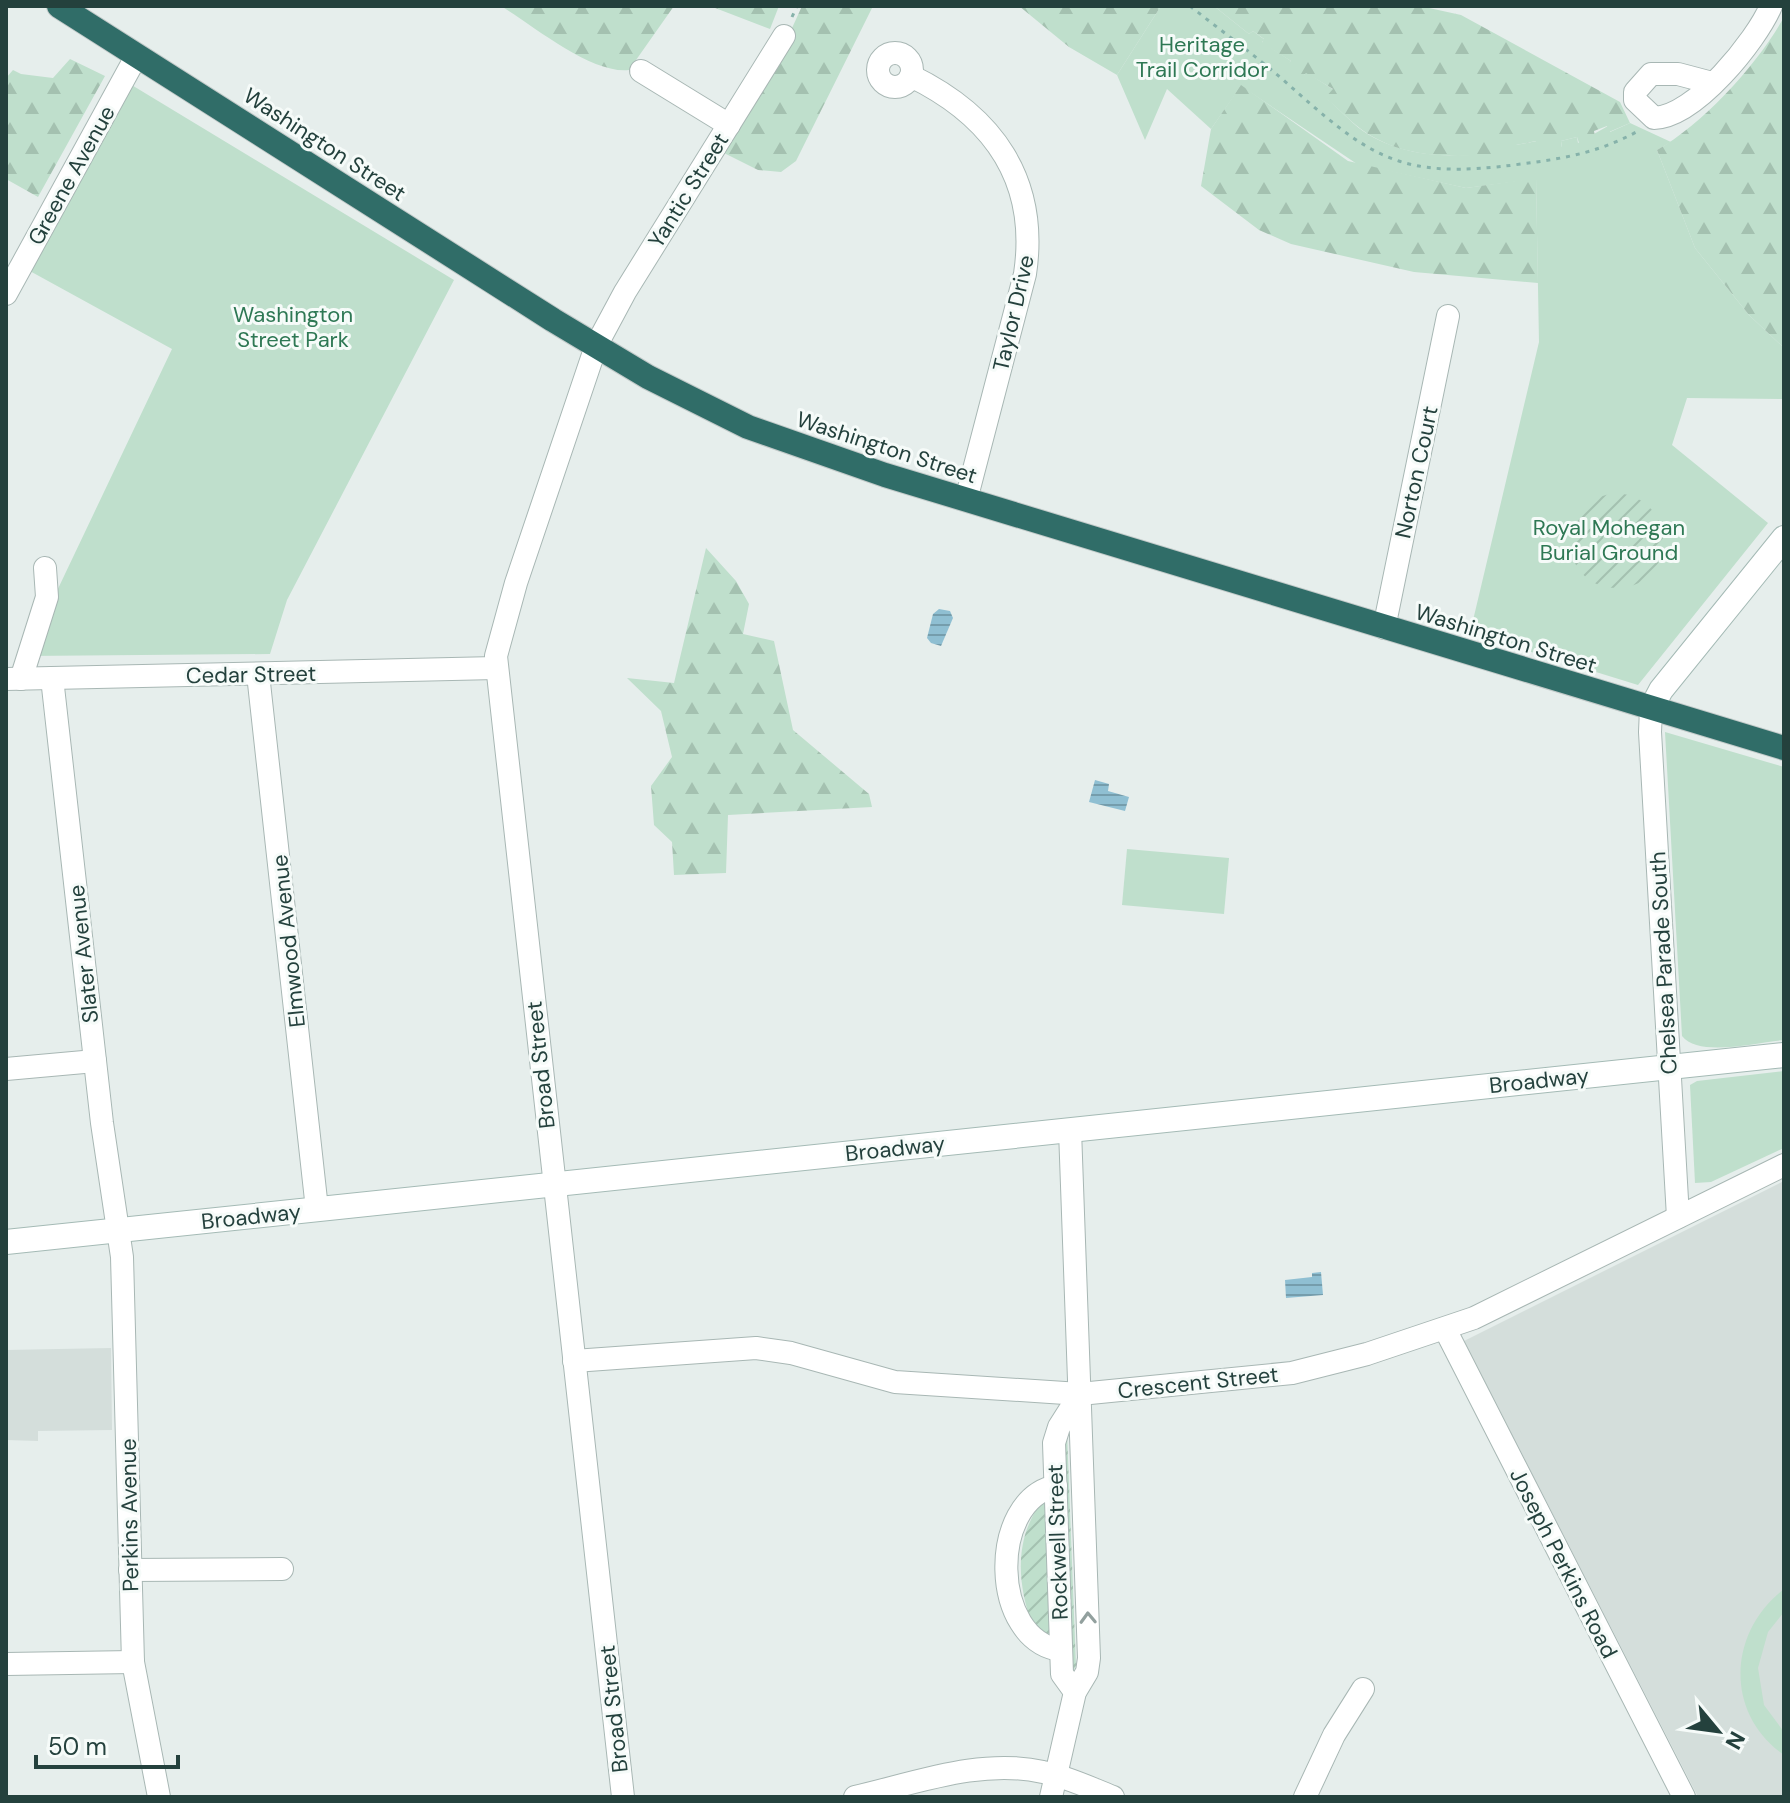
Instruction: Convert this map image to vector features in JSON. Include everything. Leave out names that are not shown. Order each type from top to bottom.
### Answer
[{"type":"highway","name":"Washington Street","points":[[59,6],[596,346],[705,407],[761,432],[966,500],[1784,748]]},
{"type":"main road","points":[[1651,709],[1661,690],[1784,538]]},
{"type":"main road","name":"Broadway","points":[[6,1242],[1784,1055]]},
{"type":"street","points":[[1712,83],[1664,72],[1642,80],[1635,92],[1635,100],[1641,110],[1656,118],[1677,110],[1712,83],[1763,25],[1771,6]]},
{"type":"street","name":"Yantic Street","points":[[596,346],[620,300],[784,36]]},
{"type":"street","name":"Greene Avenue","points":[[6,294],[137,55]]},
{"type":"street","points":[[641,71],[729,125]]},
{"type":"street","name":"Taylor Drive","points":[[911,76],[958,103],[988,131],[1018,183],[1027,225],[1025,274],[966,500]]},
{"type":"street","name":"Norton Court","points":[[1384,628],[1448,316]]},
{"type":"street","name":"Broad Street","points":[[596,346],[516,583],[497,647],[496,668],[623,1797]]},
{"type":"street","points":[[14,679],[47,597],[45,568]]},
{"type":"street","name":"Cedar Street","points":[[14,679],[496,668]]},
{"type":"street","name":"Elmwood Avenue","points":[[258,674],[317,1209]]},
{"type":"street","name":"Slater Avenue","points":[[52,678],[95,1061],[118,1230]]},
{"type":"street","name":"Chelsea Parade South","points":[[1651,709],[1649,723],[1678,1217]]},
{"type":"street","points":[[6,1069],[95,1061]]},
{"type":"street","name":"Rockwell Street","points":[[1054,1786],[1075,1692],[1087,1672],[1089,1658],[1070,1130]]},
{"type":"street","name":"Crescent Street","points":[[574,1361],[756,1348],[791,1353],[895,1382],[1080,1394],[1292,1373],[1367,1354],[1490,1311],[1784,1165]]},
{"type":"street","name":"Perkins Avenue","points":[[118,1230],[125,1312],[133,1662],[159,1797]]},
{"type":"street","name":"Joseph Perkins Road","points":[[1445,1329],[1684,1797]]},
{"type":"street","name":"Rockwell Street","points":[[1075,1692],[1064,1679],[1061,1650],[1055,1435],[1080,1394]]},
{"type":"street","points":[[1056,1486],[1034,1494],[1021,1512],[1011,1540],[1007,1570],[1012,1599],[1026,1631],[1046,1647],[1061,1650]]},
{"type":"street","points":[[130,1570],[282,1569]]},
{"type":"street","points":[[6,1664],[133,1662]]},
{"type":"street","points":[[1305,1797],[1334,1735],[1363,1689]]},
{"type":"street","points":[[855,1797],[986,1768],[1027,1769],[1054,1786],[1113,1797]]},
{"type":"path","points":[[1190,6],[1266,65],[1346,136],[1368,150],[1409,165],[1479,169],[1562,159],[1621,140],[1656,118]]},
{"type":"shaded area","points":[[1784,1181],[1784,1797],[1698,1797],[1464,1341]]},
{"type":"shaded area","points":[[111,1348],[112,1430],[38,1431],[38,1441],[6,1440],[6,1350]]},
{"type":"green space","points":[[501,6],[674,6],[629,70],[614,69],[581,57]]},
{"type":"green space","points":[[710,6],[779,6],[770,29]]},
{"type":"green space","points":[[802,6],[873,6],[796,161],[781,172],[758,170],[722,152],[788,37]]},
{"type":"green space","points":[[1019,6],[1161,6],[1117,75],[1069,47]]},
{"type":"green space","name":"Royal Mohegan Burial Ground","points":[[1161,6],[1214,6],[1249,34],[1253,31],[1265,40],[1262,42],[1291,61],[1289,64],[1304,75],[1306,72],[1334,90],[1326,98],[1363,131],[1399,148],[1438,155],[1477,155],[1516,151],[1516,145],[1537,141],[1562,147],[1561,141],[1577,137],[1578,143],[1608,126],[1610,132],[1630,123],[1671,142],[1657,150],[1695,248],[1749,315],[1784,348],[1784,399],[1687,398],[1672,445],[1768,523],[1638,685],[1470,633],[1539,342],[1536,179],[1466,188],[1357,164],[1241,86],[1211,129],[1167,89],[1145,140],[1117,75]]},
{"type":"green space","points":[[1214,6],[1420,6],[1461,15],[1620,102],[1630,123],[1609,132],[1607,126],[1594,131],[1595,137],[1579,143],[1577,137],[1561,141],[1562,148],[1537,150],[1536,141],[1516,145],[1517,152],[1479,155],[1441,155],[1403,149],[1362,130],[1325,98],[1333,89],[1306,73],[1303,76],[1288,64],[1291,61],[1262,43],[1264,39],[1253,31],[1249,34]]},
{"type":"green space","points":[[1784,17],[1784,348],[1749,315],[1695,248],[1657,150],[1693,124],[1728,91],[1760,54]]},
{"type":"green space","points":[[70,59],[105,76],[38,197],[6,179],[6,78],[13,70],[53,78]]},
{"type":"green space","name":"Washington Street Park","points":[[130,84],[454,280],[287,600],[270,654],[26,656],[172,349],[28,270]]},
{"type":"green space","points":[[1241,85],[1348,161],[1466,188],[1536,178],[1538,283],[1414,272],[1291,244],[1259,230],[1201,186],[1211,129]]},
{"type":"green space","points":[[1616,493],[1637,498],[1651,509],[1660,524],[1663,541],[1660,558],[1652,573],[1638,584],[1618,588],[1598,584],[1583,575],[1574,560],[1570,544],[1572,526],[1581,511],[1595,499]],"holes":[[[1608,523],[1636,532],[1627,559],[1599,551]]]},
{"type":"green space","points":[[706,548],[736,581],[749,604],[743,634],[774,641],[793,730],[869,794],[872,807],[728,815],[726,873],[674,875],[672,842],[654,825],[651,786],[672,757],[661,711],[627,678],[674,683]]},
{"type":"green space","points":[[1665,732],[1784,767],[1784,1040],[1715,1047],[1690,1043],[1682,1036]]},
{"type":"green space","points":[[1127,849],[1229,858],[1224,914],[1122,905]]},
{"type":"green space","points":[[1784,1071],[1784,1148],[1711,1182],[1695,1183],[1690,1085],[1697,1081]]},
{"type":"green space","points":[[1067,1432],[1076,1666],[1073,1671],[1063,1434]]},
{"type":"green space","points":[[1042,1501],[1047,1503],[1051,1636],[1032,1625],[1021,1577],[1027,1530]]},
{"type":"green space","points":[[1784,1589],[1784,1612],[1768,1632],[1758,1668],[1764,1705],[1784,1732],[1784,1755],[1764,1738],[1751,1717],[1743,1695],[1740,1672],[1752,1627],[1765,1607]]},
{"type":"water","points":[[939,609],[950,611],[953,618],[941,646],[927,638],[933,614]]},
{"type":"water","points":[[1095,780],[1109,784],[1108,791],[1129,797],[1125,811],[1089,802]]},
{"type":"water","points":[[1321,1272],[1323,1295],[1286,1298],[1285,1280],[1312,1277],[1312,1273]]},
{"type":"park label","name":"Heritage Trail Corridor","points":[[1202,56]]}]
